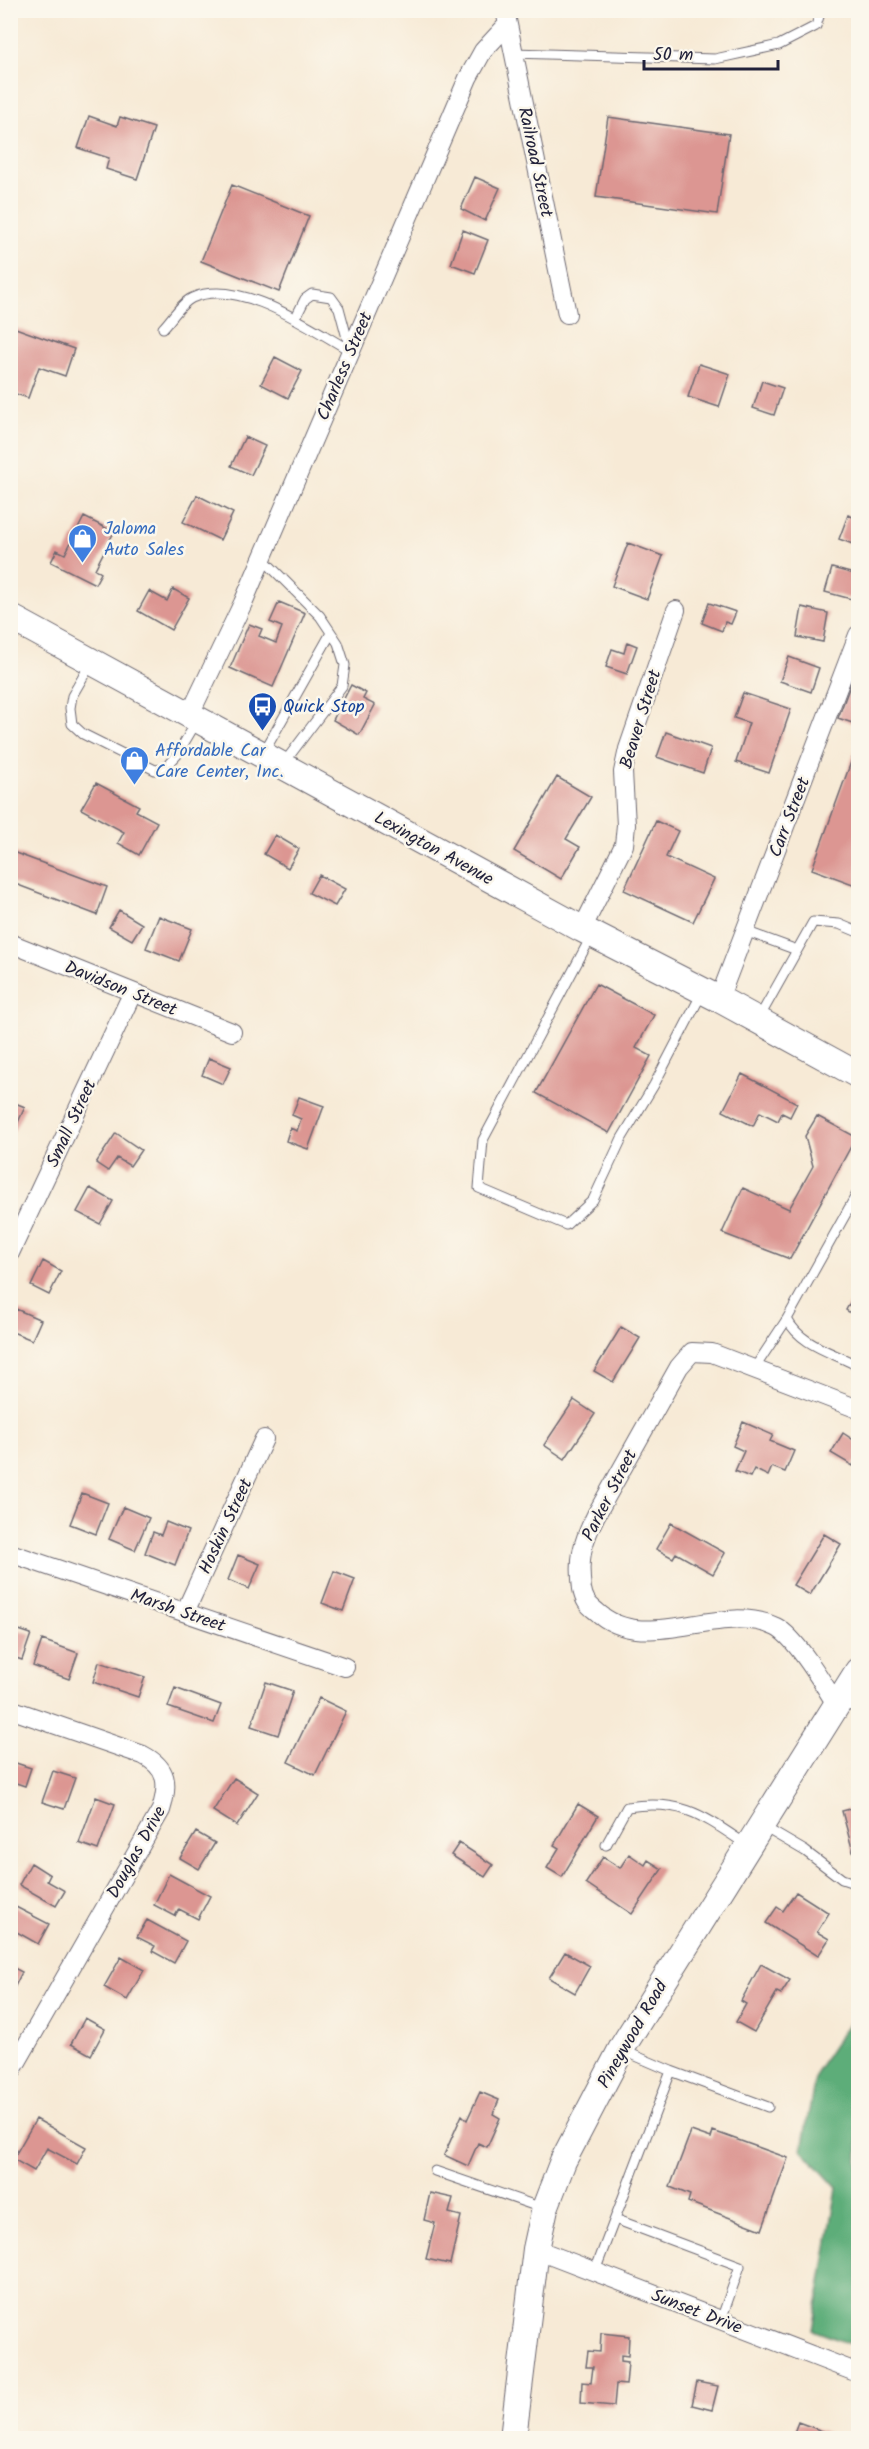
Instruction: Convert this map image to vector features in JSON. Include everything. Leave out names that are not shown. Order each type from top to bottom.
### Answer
[{"type":"main road","name":"Lexington Avenue","points":[[10,617],[587,932],[711,995],[858,1075]]},
{"type":"main road","name":"Pineywood Road","points":[[513,2439],[536,2249],[544,2208],[563,2161],[621,2049],[755,1836],[845,1705],[858,1671]]},
{"type":"street","name":"Railroad Street","points":[[506,18],[567,314]]},
{"type":"street","name":"Charless Street","points":[[194,716],[468,78],[506,18]]},
{"type":"street","name":"Beaver Street","points":[[587,932],[624,845],[626,825],[623,772],[628,748],[676,610]]},
{"type":"street","name":"Carr Street","points":[[711,995],[745,931],[858,635]]},
{"type":"street","name":"Davidson Street","points":[[10,943],[132,994],[232,1032]]},
{"type":"street","name":"Small Street","points":[[10,1253],[132,994]]},
{"type":"street","name":"Parker Street","points":[[845,1705],[804,1655],[777,1628],[742,1620],[711,1621],[664,1629],[633,1629],[606,1621],[584,1600],[579,1565],[584,1539],[679,1367],[692,1352],[711,1353],[858,1409]]},
{"type":"street","name":"Hoskin Street","points":[[185,1612],[264,1439]]},
{"type":"street","name":"Marsh Street","points":[[10,1552],[345,1667]]},
{"type":"street","name":"Douglas Drive","points":[[10,1709],[157,1762],[165,1778],[166,1794],[161,1810],[10,2074]]},
{"type":"street","name":"Sunset Drive","points":[[536,2249],[858,2373]]},
{"type":"lane","points":[[513,53],[715,58],[779,45],[816,26],[821,10]]},
{"type":"lane","points":[[162,328],[190,298],[217,293],[246,296],[296,319],[351,351]]},
{"type":"lane","points":[[296,319],[304,298],[312,294],[331,297],[339,308],[351,351]]},
{"type":"lane","points":[[262,558],[320,616],[338,643],[345,665],[342,686],[273,760]]},
{"type":"lane","points":[[273,760],[332,633]]},
{"type":"lane","points":[[92,661],[72,696],[70,708],[72,724],[83,734],[155,770],[164,769],[177,755],[194,716]]},
{"type":"lane","points":[[758,1020],[813,922],[839,924],[858,933]]},
{"type":"lane","points":[[745,931],[797,950]]},
{"type":"lane","points":[[587,932],[483,1140],[479,1188],[566,1225],[593,1200],[622,1138],[711,995]]},
{"type":"lane","points":[[754,1369],[787,1319],[858,1192]]},
{"type":"lane","points":[[787,1319],[792,1331],[817,1348],[858,1365]]},
{"type":"lane","points":[[606,1845],[627,1807],[653,1804],[675,1806],[755,1836],[805,1851],[842,1879],[851,1882],[858,1881]]},
{"type":"lane","points":[[621,2049],[671,2071],[768,2107]]},
{"type":"lane","points":[[595,2271],[671,2071]]},
{"type":"lane","points":[[435,2172],[544,2208]]},
{"type":"lane","points":[[615,2219],[740,2266],[721,2320]]},
{"type":"green space","points":[[858,2009],[858,2347],[813,2330],[837,2188],[802,2150],[816,2072]]},
{"type":"building","points":[[89,116],[117,126],[120,117],[154,128],[137,179],[106,169],[109,158],[78,148]]},
{"type":"building","points":[[608,117],[729,134],[717,214],[596,197]]},
{"type":"building","points":[[475,177],[500,188],[485,221],[461,209]]},
{"type":"building","points":[[232,185],[309,216],[279,292],[201,261]]},
{"type":"building","points":[[463,230],[488,240],[475,273],[451,264]]},
{"type":"building","points":[[10,326],[74,349],[65,376],[39,367],[28,398],[10,392]]},
{"type":"building","points":[[275,357],[302,371],[288,398],[261,384]]},
{"type":"building","points":[[699,364],[730,374],[719,407],[688,397]]},
{"type":"building","points":[[762,381],[783,388],[774,415],[753,408]]},
{"type":"building","points":[[245,437],[265,446],[251,475],[231,466]]},
{"type":"building","points":[[197,495],[233,513],[220,540],[183,522]]},
{"type":"building","points":[[848,515],[858,519],[858,546],[839,539]]},
{"type":"building","points":[[84,517],[114,532],[95,569],[101,573],[95,584],[51,562],[57,550],[65,554]]},
{"type":"building","points":[[628,543],[663,556],[647,599],[612,586]]},
{"type":"building","points":[[832,568],[858,575],[855,600],[825,592]]},
{"type":"building","points":[[173,589],[189,598],[171,630],[138,611],[149,591],[167,601]]},
{"type":"building","points":[[279,602],[305,613],[273,687],[230,668],[249,624],[262,629],[259,636],[276,643],[282,627],[270,622]]},
{"type":"building","points":[[709,603],[736,612],[731,624],[725,622],[722,631],[702,623]]},
{"type":"building","points":[[802,607],[828,613],[823,642],[797,637]]},
{"type":"building","points":[[627,642],[637,646],[627,674],[606,667],[612,649],[624,653]]},
{"type":"building","points":[[789,657],[819,668],[811,692],[780,681]]},
{"type":"building","points":[[858,664],[858,725],[838,718]]},
{"type":"building","points":[[351,685],[366,693],[363,699],[375,705],[359,735],[333,720]]},
{"type":"building","points":[[743,693],[791,709],[769,773],[736,762],[749,723],[734,718]]},
{"type":"building","points":[[666,732],[711,748],[703,773],[657,757]]},
{"type":"building","points":[[858,743],[858,886],[812,869]]},
{"type":"building","points":[[557,777],[591,797],[566,839],[580,847],[561,879],[514,851]]},
{"type":"building","points":[[96,783],[139,806],[136,811],[157,822],[139,855],[118,843],[124,832],[81,809]]},
{"type":"building","points":[[656,821],[678,831],[666,857],[714,879],[693,922],[624,890]]},
{"type":"building","points":[[275,835],[299,849],[288,868],[264,854]]},
{"type":"building","points":[[10,851],[107,887],[97,915],[10,882]]},
{"type":"building","points":[[319,875],[345,889],[335,906],[309,893]]},
{"type":"building","points":[[119,910],[142,924],[132,940],[109,927]]},
{"type":"building","points":[[159,916],[192,929],[179,961],[146,948]]},
{"type":"building","points":[[596,984],[654,1015],[636,1048],[651,1056],[609,1133],[536,1093]]},
{"type":"building","points":[[209,1058],[231,1067],[223,1084],[202,1075]]},
{"type":"building","points":[[742,1074],[797,1103],[790,1117],[782,1113],[778,1121],[760,1112],[753,1126],[723,1111]]},
{"type":"building","points":[[299,1097],[324,1106],[308,1149],[286,1141],[290,1128],[297,1131],[301,1119],[292,1115]]},
{"type":"building","points":[[10,1101],[25,1107],[14,1131],[10,1129]]},
{"type":"building","points":[[817,1116],[856,1137],[790,1259],[722,1233],[743,1188],[789,1209],[813,1166],[805,1136]]},
{"type":"building","points":[[116,1133],[141,1150],[130,1166],[117,1158],[108,1171],[96,1163]]},
{"type":"building","points":[[90,1188],[113,1201],[100,1224],[77,1212]]},
{"type":"building","points":[[43,1261],[61,1271],[49,1295],[31,1286]]},
{"type":"building","points":[[858,1288],[858,1318],[846,1310]]},
{"type":"building","points":[[16,1309],[41,1320],[32,1340],[10,1331],[10,1322]]},
{"type":"building","points":[[621,1327],[640,1338],[613,1382],[594,1371]]},
{"type":"building","points":[[574,1400],[595,1414],[565,1459],[544,1445]]},
{"type":"building","points":[[743,1422],[773,1435],[770,1441],[794,1451],[785,1472],[772,1467],[768,1476],[754,1469],[750,1477],[735,1471],[744,1451],[733,1446]]},
{"type":"building","points":[[843,1433],[858,1443],[858,1464],[855,1462],[853,1466],[831,1453]]},
{"type":"building","points":[[82,1493],[108,1503],[96,1534],[70,1524]]},
{"type":"building","points":[[123,1507],[149,1518],[135,1550],[109,1539]]},
{"type":"building","points":[[166,1522],[188,1531],[175,1565],[145,1553],[153,1532],[161,1535]]},
{"type":"building","points":[[671,1523],[725,1553],[713,1574],[676,1553],[673,1558],[656,1549]]},
{"type":"building","points":[[824,1534],[841,1544],[810,1595],[793,1585]]},
{"type":"building","points":[[238,1555],[260,1564],[249,1589],[228,1580]]},
{"type":"building","points":[[334,1571],[355,1579],[343,1611],[322,1603]]},
{"type":"building","points":[[10,1627],[31,1634],[22,1660],[10,1656]]},
{"type":"building","points":[[42,1640],[78,1653],[69,1679],[33,1666]]},
{"type":"building","points":[[99,1662],[145,1677],[138,1697],[93,1682]]},
{"type":"building","points":[[266,1682],[293,1691],[278,1735],[251,1726]]},
{"type":"building","points":[[175,1688],[221,1705],[214,1723],[168,1707]]},
{"type":"building","points":[[319,1698],[346,1711],[315,1775],[288,1762]]},
{"type":"building","points":[[10,1761],[31,1768],[25,1786],[10,1781]]},
{"type":"building","points":[[53,1771],[75,1778],[64,1809],[42,1802]]},
{"type":"building","points":[[234,1778],[258,1793],[237,1826],[213,1811]]},
{"type":"building","points":[[96,1797],[115,1804],[98,1850],[79,1843]]},
{"type":"building","points":[[578,1804],[598,1816],[562,1877],[547,1868],[559,1848],[554,1845]]},
{"type":"building","points":[[858,1807],[858,1851],[853,1852],[842,1811]]},
{"type":"building","points":[[196,1832],[215,1843],[199,1869],[180,1858]]},
{"type":"building","points":[[459,1843],[493,1865],[485,1877],[451,1855]]},
{"type":"building","points":[[629,1854],[645,1865],[648,1860],[662,1869],[632,1914],[586,1883],[603,1857],[620,1868]]},
{"type":"building","points":[[31,1863],[50,1875],[47,1881],[65,1891],[56,1906],[19,1885]]},
{"type":"building","points":[[169,1874],[210,1896],[198,1919],[179,1909],[175,1916],[154,1905]]},
{"type":"building","points":[[796,1892],[829,1913],[817,1932],[829,1939],[818,1956],[766,1923],[777,1907],[783,1911]]},
{"type":"building","points":[[10,1904],[49,1924],[38,1944],[17,1932],[15,1936],[10,1934]]},
{"type":"building","points":[[147,1920],[186,1941],[174,1963],[152,1951],[155,1946],[137,1937]]},
{"type":"building","points":[[565,1952],[590,1966],[575,1993],[549,1978]]},
{"type":"building","points":[[121,1957],[144,1970],[127,2000],[104,1987]]},
{"type":"building","points":[[761,1964],[790,1980],[781,1994],[777,1992],[754,2032],[736,2022],[746,2004],[741,2001]]},
{"type":"building","points":[[10,1966],[22,1972],[14,1988],[10,1986]]},
{"type":"building","points":[[85,2018],[105,2029],[91,2055],[71,2044]]},
{"type":"building","points":[[480,2092],[499,2100],[493,2114],[500,2118],[487,2147],[478,2143],[468,2166],[444,2155],[462,2115],[467,2120]]},
{"type":"building","points":[[36,2119],[86,2147],[77,2164],[47,2148],[34,2171],[13,2159]]},
{"type":"building","points":[[691,2131],[711,2138],[713,2131],[788,2158],[762,2230],[688,2202],[690,2195],[670,2187]]},
{"type":"building","points":[[430,2193],[453,2198],[449,2213],[461,2216],[450,2264],[426,2259],[435,2223],[424,2220]]},
{"type":"building","points":[[601,2333],[629,2336],[628,2356],[621,2355],[621,2361],[628,2362],[626,2385],[616,2384],[614,2406],[581,2403],[582,2382],[591,2383],[593,2367],[586,2367],[588,2351],[600,2352]]},
{"type":"building","points":[[697,2382],[718,2386],[712,2410],[692,2405]]},
{"type":"building","points":[[798,2422],[841,2438],[792,2438]]},
{"type":"place","name":"Jaloma Auto Sales","points":[[83,564]]},
{"type":"place","name":"Quick Stop","points":[[262,732]]},
{"type":"place","name":"Affordable Car Care Center, Inc.","points":[[134,786]]}]
